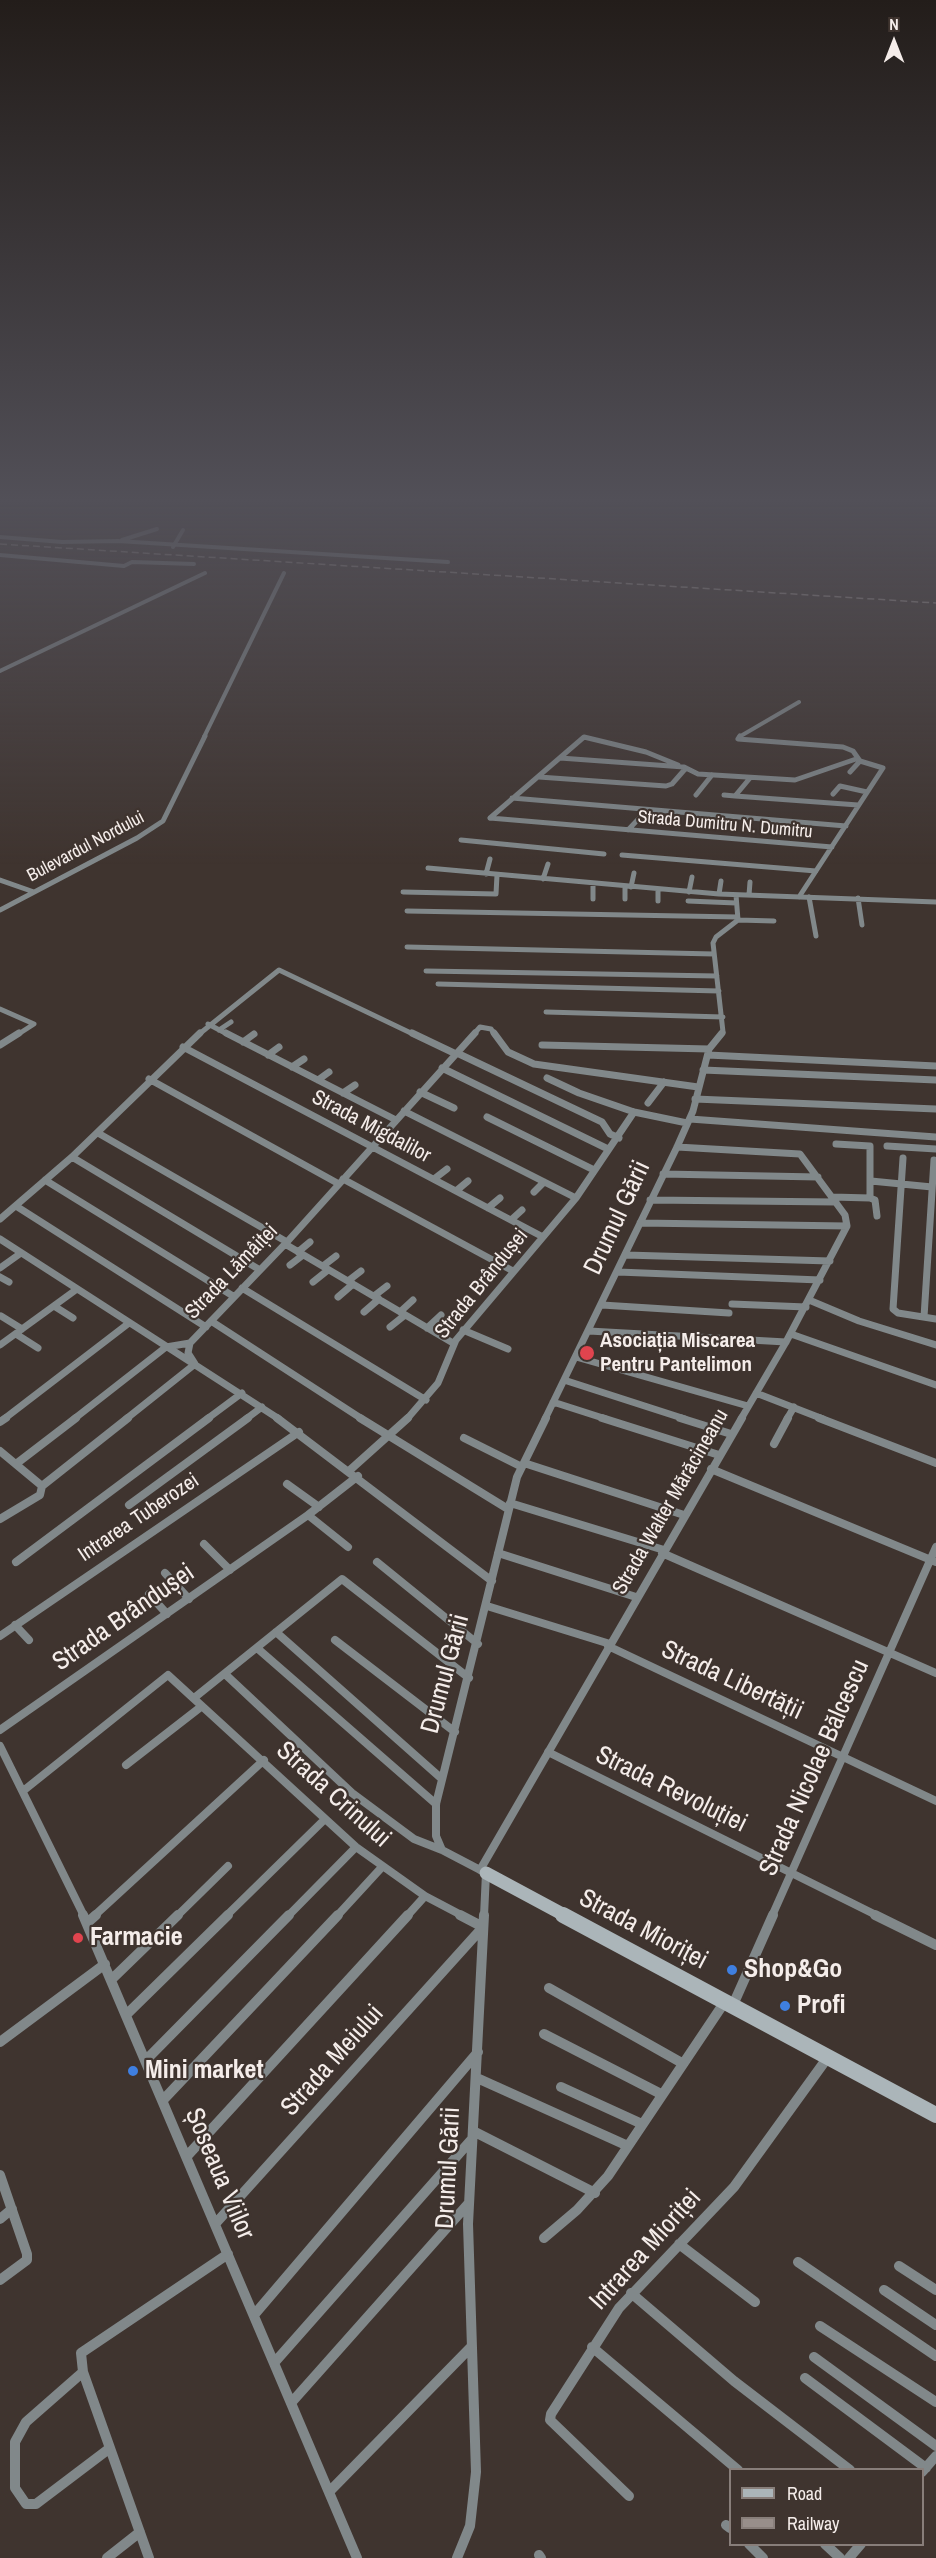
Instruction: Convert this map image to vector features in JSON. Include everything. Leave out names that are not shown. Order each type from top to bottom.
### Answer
[{"type":"street","points":[[0,671],[95,625]]},
{"type":"street","name":"Bulevardul Nordului","points":[[0,910],[137,838],[165,819],[259,625]]},
{"type":"street","points":[[799,702],[741,734],[738,739],[843,747],[853,752],[858,760]]},
{"type":"street","points":[[628,830],[490,818],[584,737],[646,752],[695,773],[712,775],[798,780],[858,760],[883,768],[799,897]]},
{"type":"street","points":[[560,758],[685,768]]},
{"type":"street","points":[[850,772],[858,760]]},
{"type":"street","points":[[539,777],[666,786],[672,784],[685,768]]},
{"type":"street","points":[[696,795],[712,775]]},
{"type":"street","points":[[735,796],[750,778]]},
{"type":"street","points":[[833,794],[840,786],[867,792]]},
{"type":"street","points":[[724,795],[858,805]]},
{"type":"street","points":[[512,798],[647,810]]},
{"type":"street","name":"Strada Dumitru N. Dumitru","points":[[628,830],[647,810],[846,826]]},
{"type":"street","name":"Strada Dumitru N. Dumitru","points":[[628,830],[832,847]]},
{"type":"street","points":[[461,840],[604,854]]},
{"type":"street","points":[[622,855],[816,871]]},
{"type":"street","points":[[486,874],[490,859]]},
{"type":"street","points":[[543,879],[548,864]]},
{"type":"street","points":[[428,868],[719,894],[936,902]]},
{"type":"street","points":[[625,899],[634,873]]},
{"type":"street","points":[[496,901],[497,875]]},
{"type":"street","points":[[690,892],[692,877]]},
{"type":"street","points":[[0,880],[34,892]]},
{"type":"street","points":[[719,894],[721,881]]},
{"type":"street","points":[[749,895],[750,882]]},
{"type":"street","points":[[593,883],[593,899]]},
{"type":"street","points":[[779,896],[780,886]]},
{"type":"street","points":[[658,889],[658,901]]},
{"type":"street","points":[[857,889],[862,925]]},
{"type":"street","points":[[403,892],[496,894]]},
{"type":"street","points":[[736,895],[738,919]]},
{"type":"street","points":[[808,897],[816,936]]},
{"type":"street","points":[[688,900],[736,903]]},
{"type":"street","points":[[407,911],[774,921]]},
{"type":"street","points":[[407,947],[714,954],[715,939],[738,919]]},
{"type":"street","name":"Drumul Gării","points":[[442,1850],[436,1836],[436,1804],[470,1678],[509,1506],[523,1465],[677,1147],[688,1121],[709,1052],[723,1032],[714,954]]},
{"type":"street","points":[[0,1219],[98,1133],[149,1079],[208,1024],[279,970],[602,1122],[610,1134],[618,1138]]},
{"type":"street","points":[[426,970],[717,976]]},
{"type":"street","points":[[438,984],[719,991]]},
{"type":"street","points":[[0,1009],[34,1024],[0,1045]]},
{"type":"street","points":[[546,1012],[723,1017]]},
{"type":"street","points":[[219,1030],[231,1022]]},
{"type":"street","points":[[208,1024],[396,1120]]},
{"type":"street","name":"Strada Lămâiței","points":[[195,1364],[188,1353],[189,1343],[286,1243],[420,1092],[483,1026],[491,1029],[508,1052],[534,1064],[664,1082]]},
{"type":"street","points":[[243,1042],[254,1034]]},
{"type":"street","points":[[542,1044],[936,1066]]},
{"type":"street","name":"Strada Migdalilor","points":[[183,1047],[543,1237]]},
{"type":"street","points":[[268,1055],[279,1047]]},
{"type":"street","points":[[292,1067],[304,1059]]},
{"type":"street","points":[[442,1068],[608,1149]]},
{"type":"street","points":[[703,1070],[936,1080]]},
{"type":"street","points":[[318,1080],[329,1072]]},
{"type":"street","points":[[548,1078],[579,1093],[634,1112],[688,1121],[936,1137]]},
{"type":"street","points":[[149,1079],[513,1271]]},
{"type":"street","points":[[648,1103],[664,1082],[698,1087]]},
{"type":"street","points":[[343,1093],[355,1085]]},
{"type":"street","points":[[420,1092],[454,1108]]},
{"type":"street","points":[[695,1099],[936,1109]]},
{"type":"street","points":[[404,1111],[576,1198]]},
{"type":"street","name":"Strada Brândușei","points":[[350,1470],[390,1436],[426,1400],[438,1383],[453,1343],[576,1198],[634,1112]]},
{"type":"street","points":[[487,1117],[594,1170]]},
{"type":"street","points":[[98,1133],[453,1343]]},
{"type":"street","points":[[836,1144],[870,1146],[870,1197]]},
{"type":"street","points":[[887,1146],[936,1149]]},
{"type":"street","points":[[640,1223],[847,1226],[846,1217],[800,1154],[677,1147]]},
{"type":"street","points":[[72,1157],[260,1270]]},
{"type":"street","points":[[903,1158],[894,1311],[936,1319]]},
{"type":"street","points":[[924,1317],[934,1160]]},
{"type":"street","points":[[434,1179],[447,1169]]},
{"type":"street","points":[[663,1174],[818,1177]]},
{"type":"street","points":[[45,1180],[233,1296]]},
{"type":"street","points":[[456,1191],[468,1181]]},
{"type":"street","points":[[871,1181],[932,1187]]},
{"type":"street","points":[[534,1192],[544,1182]]},
{"type":"street","points":[[650,1200],[870,1197],[874,1200],[877,1216]]},
{"type":"street","points":[[488,1208],[500,1198]]},
{"type":"street","points":[[16,1206],[390,1436],[509,1506],[663,1551],[936,1673]]},
{"type":"street","points":[[511,1220],[522,1210]]},
{"type":"street","name":"Strada Walter Mărăcineanu","points":[[483,1871],[636,1597],[786,1342],[847,1226]]},
{"type":"street","points":[[0,1239],[299,1432],[492,1581]]},
{"type":"street","points":[[290,1266],[310,1242]]},
{"type":"street","points":[[0,1268],[21,1253]]},
{"type":"street","points":[[626,1255],[830,1261]]},
{"type":"street","points":[[313,1282],[336,1256]]},
{"type":"street","points":[[338,1297],[361,1271]]},
{"type":"street","points":[[618,1272],[820,1280]]},
{"type":"street","points":[[927,1273],[936,1274]]},
{"type":"street","points":[[0,1277],[9,1282]]},
{"type":"street","points":[[364,1312],[387,1286]]},
{"type":"street","points":[[242,1288],[426,1400]]},
{"type":"street","points":[[0,1345],[77,1289]]},
{"type":"street","points":[[390,1327],[413,1300]]},
{"type":"street","points":[[732,1304],[807,1303],[936,1346]]},
{"type":"street","points":[[602,1305],[729,1313]]},
{"type":"street","points":[[54,1306],[73,1318]]},
{"type":"street","points":[[427,1328],[441,1315]]},
{"type":"street","points":[[1,1316],[38,1348]]},
{"type":"street","points":[[0,1422],[129,1323]]},
{"type":"street","points":[[463,1330],[508,1349]]},
{"type":"street","points":[[589,1330],[786,1342]]},
{"type":"street","points":[[790,1334],[936,1385]]},
{"type":"street","points":[[16,1464],[166,1347],[189,1343]]},
{"type":"street","points":[[576,1357],[748,1406]]},
{"type":"street","points":[[0,1519],[40,1495],[42,1486],[195,1364]]},
{"type":"street","points":[[564,1380],[731,1434]]},
{"type":"street","points":[[756,1393],[936,1463]]},
{"type":"street","points":[[16,1562],[242,1394]]},
{"type":"street","points":[[553,1402],[719,1455]]},
{"type":"street","points":[[129,1505],[262,1407]]},
{"type":"street","points":[[774,1444],[794,1407]]},
{"type":"street","name":"Intrarea Tuberozei","points":[[0,1636],[299,1432]]},
{"type":"street","points":[[464,1438],[523,1465],[684,1515]]},
{"type":"street","points":[[0,1451],[42,1486]]},
{"type":"street","points":[[711,1469],[933,1560]]},
{"type":"street","name":"Strada Brândușei","points":[[0,1730],[308,1515],[358,1476]]},
{"type":"street","points":[[287,1484],[319,1507]]},
{"type":"street","points":[[308,1515],[348,1547]]},
{"type":"street","points":[[204,1544],[230,1570]]},
{"type":"street","name":"Strada Nicolae Bălcescu","points":[[544,2238],[595,2193],[682,2063],[729,2004],[792,1874],[889,1652],[933,1560],[936,1547]]},
{"type":"street","points":[[498,1553],[636,1597]]},
{"type":"street","points":[[376,1562],[478,1644]]},
{"type":"street","points":[[165,1573],[189,1599]]},
{"type":"street","points":[[194,1698],[342,1579],[470,1678]]},
{"type":"street","points":[[149,1594],[167,1614]]},
{"type":"street","name":"Strada Libertății","points":[[487,1606],[609,1645],[936,1801]]},
{"type":"street","points":[[15,1625],[29,1640]]},
{"type":"street","points":[[276,1632],[442,1779]]},
{"type":"street","points":[[335,1640],[455,1731]]},
{"type":"street","points":[[257,1648],[436,1804]]},
{"type":"street","points":[[225,1674],[352,1793],[414,1839],[442,1850],[483,1871]]},
{"type":"street","name":"Strada Crinului","points":[[23,1791],[168,1675],[264,1760],[324,1820],[356,1847],[425,1896],[483,1927]]},
{"type":"street","points":[[126,1765],[202,1706]]},
{"type":"street","name":"Șoseaua Viilor","points":[[0,1746],[87,1923],[188,2154],[357,2558]]},
{"type":"street","name":"Strada Revoluției","points":[[548,1752],[936,1945]]},
{"type":"street","points":[[87,1923],[264,1760]]},
{"type":"street","points":[[126,2015],[324,1820]]},
{"type":"street","points":[[147,2060],[356,1847]]},
{"type":"street","points":[[111,1980],[228,1866]]},
{"type":"street","points":[[164,2099],[276,1983],[382,1867]]},
{"type":"street","name":"Drumul Gării","points":[[457,2558],[470,2526],[474,2500],[476,2448],[468,2204],[477,2078],[483,1871]]},
{"type":"street","name":"Strada Mioriței","points":[[483,1871],[936,2115]]},
{"type":"street","points":[[188,2154],[425,1896]]},
{"type":"street","name":"Strada Meiului","points":[[216,2223],[483,1927]]},
{"type":"street","points":[[0,2042],[105,1964]]},
{"type":"street","points":[[549,1988],[682,2063]]},
{"type":"street","points":[[544,2034],[661,2094]]},
{"type":"street","points":[[254,2315],[478,2052]]},
{"type":"street","name":"Intrarea Mioriței","points":[[629,2496],[549,2420],[551,2414],[592,2347],[631,2293],[744,2175],[828,2057]]},
{"type":"street","points":[[477,2078],[628,2146]]},
{"type":"street","points":[[561,2086],[642,2124]]},
{"type":"street","points":[[274,2363],[472,2135],[595,2193]]},
{"type":"street","points":[[0,2175],[27,2254],[27,2260],[0,2280]]},
{"type":"street","points":[[291,2403],[468,2204]]},
{"type":"street","points":[[0,2219],[12,2209]]},
{"type":"street","points":[[679,2244],[754,2302]]},
{"type":"street","points":[[149,2558],[83,2372],[81,2353],[228,2254]]},
{"type":"street","points":[[798,2262],[936,2356]]},
{"type":"street","points":[[899,2266],[936,2290]]},
{"type":"street","points":[[884,2290],[936,2325]]},
{"type":"street","points":[[631,2293],[734,2381],[849,2468]]},
{"type":"street","points":[[820,2326],[936,2402]]},
{"type":"street","points":[[329,2492],[472,2346]]},
{"type":"street","points":[[592,2347],[737,2468]]},
{"type":"street","points":[[814,2357],[936,2446]]},
{"type":"street","points":[[83,2372],[26,2422],[15,2442],[13,2462],[15,2488],[26,2504],[36,2504],[110,2448]]},
{"type":"street","points":[[805,2378],[921,2468]]},
{"type":"street","points":[[924,2470],[936,2456]]},
{"type":"street","points":[[106,2558],[140,2532]]},
{"type":"street","points":[[751,2546],[764,2558]]},
{"type":"street","points":[[827,2546],[840,2558]]},
{"type":"street","points":[[849,2558],[859,2546]]},
{"type":"place","name":"Asociația Miscarea Pentru Pantelimon","points":[[587,1353]]},
{"type":"place","name":"Farmacie","points":[[78,1938]]},
{"type":"place","name":"Shop&Go","points":[[732,1970]]},
{"type":"place","name":"Profi","points":[[785,2006]]},
{"type":"place","name":"Mini market","points":[[133,2071]]}]
